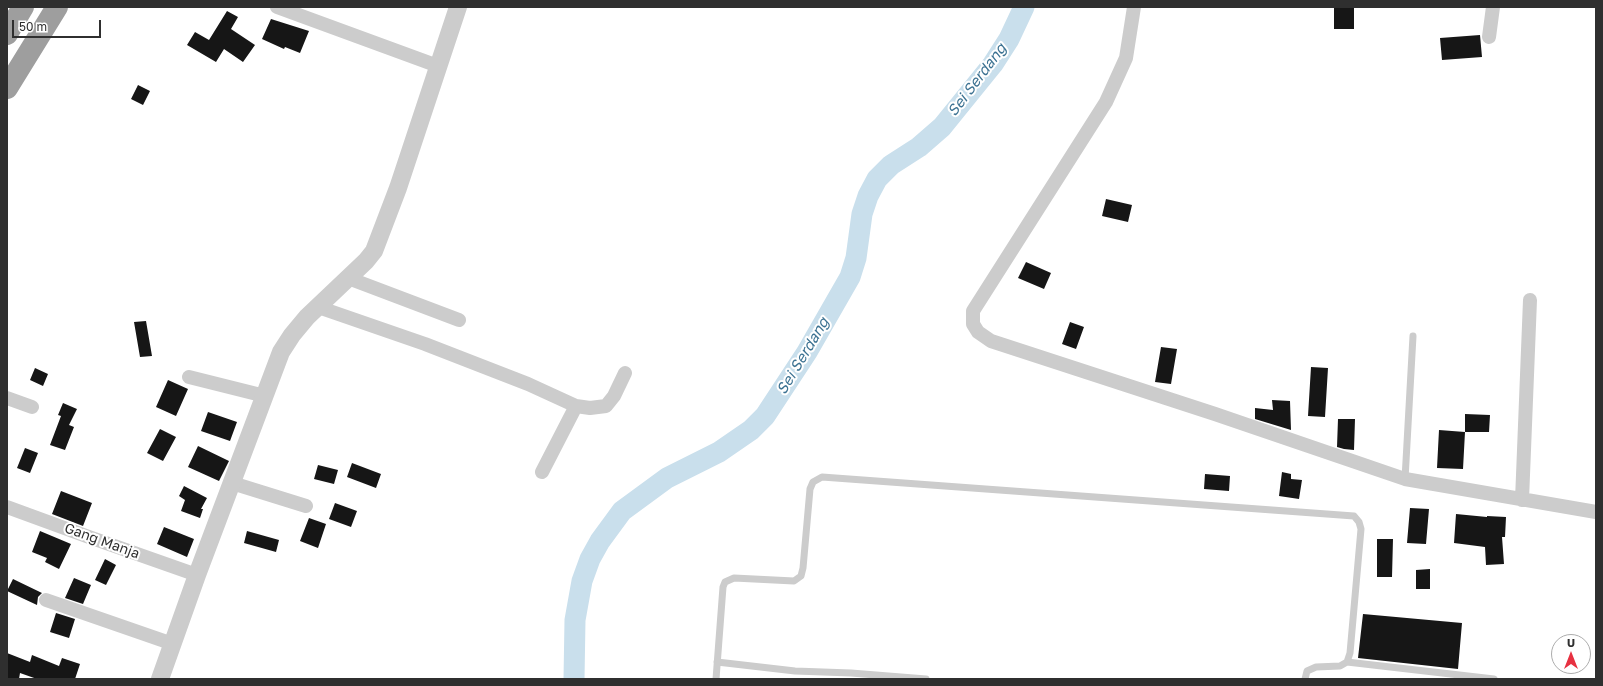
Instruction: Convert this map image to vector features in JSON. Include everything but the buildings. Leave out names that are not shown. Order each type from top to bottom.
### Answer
[{"type":"highway","points":[[7,34],[23,7]]},
{"type":"highway","points":[[7,88],[57,7]]},
{"type":"street","points":[[277,7],[438,66]]},
{"type":"street","points":[[1134,7],[1126,58],[1106,102],[973,311],[973,324],[978,332],[991,341],[1214,414],[1405,479],[1596,512]]},
{"type":"street","points":[[1489,37],[1493,7]]},
{"type":"street","points":[[160,679],[276,363],[288,340],[307,317],[366,261],[374,251],[438,66],[454,8]]},
{"type":"street","points":[[348,278],[459,320]]},
{"type":"street","points":[[1522,500],[1530,300]]},
{"type":"street","points":[[318,307],[432,347],[528,384],[576,406],[590,408],[606,406],[614,396],[625,373]]},
{"type":"street","points":[[189,377],[265,396]]},
{"type":"street","points":[[7,398],[32,407]]},
{"type":"street","points":[[542,472],[576,406]]},
{"type":"street","points":[[232,484],[306,506]]},
{"type":"street","name":"Gang Manja","points":[[7,507],[197,575]]},
{"type":"street","points":[[46,600],[173,644]]},
{"type":"lane","points":[[1405,479],[1413,336]]},
{"type":"lane","points":[[716,679],[723,587],[725,582],[734,578],[794,581],[801,576],[810,489],[813,482],[822,477],[1354,516],[1359,522],[1361,529],[1350,653],[1347,662]]},
{"type":"lane","points":[[717,662],[851,676],[926,679]]},
{"type":"lane","points":[[1305,679],[1307,671],[1316,667],[1340,666],[1347,662],[1494,679]]},
{"type":"waterway","name":"Sei Serdang","points":[[574,679],[575,620],[582,581],[590,559],[600,541],[622,511],[667,478],[719,452],[751,430],[765,416],[807,352],[850,277],[856,258],[862,214],[868,196],[877,179],[891,165],[919,147],[942,127],[993,64],[1009,39],[1024,7]]}]
